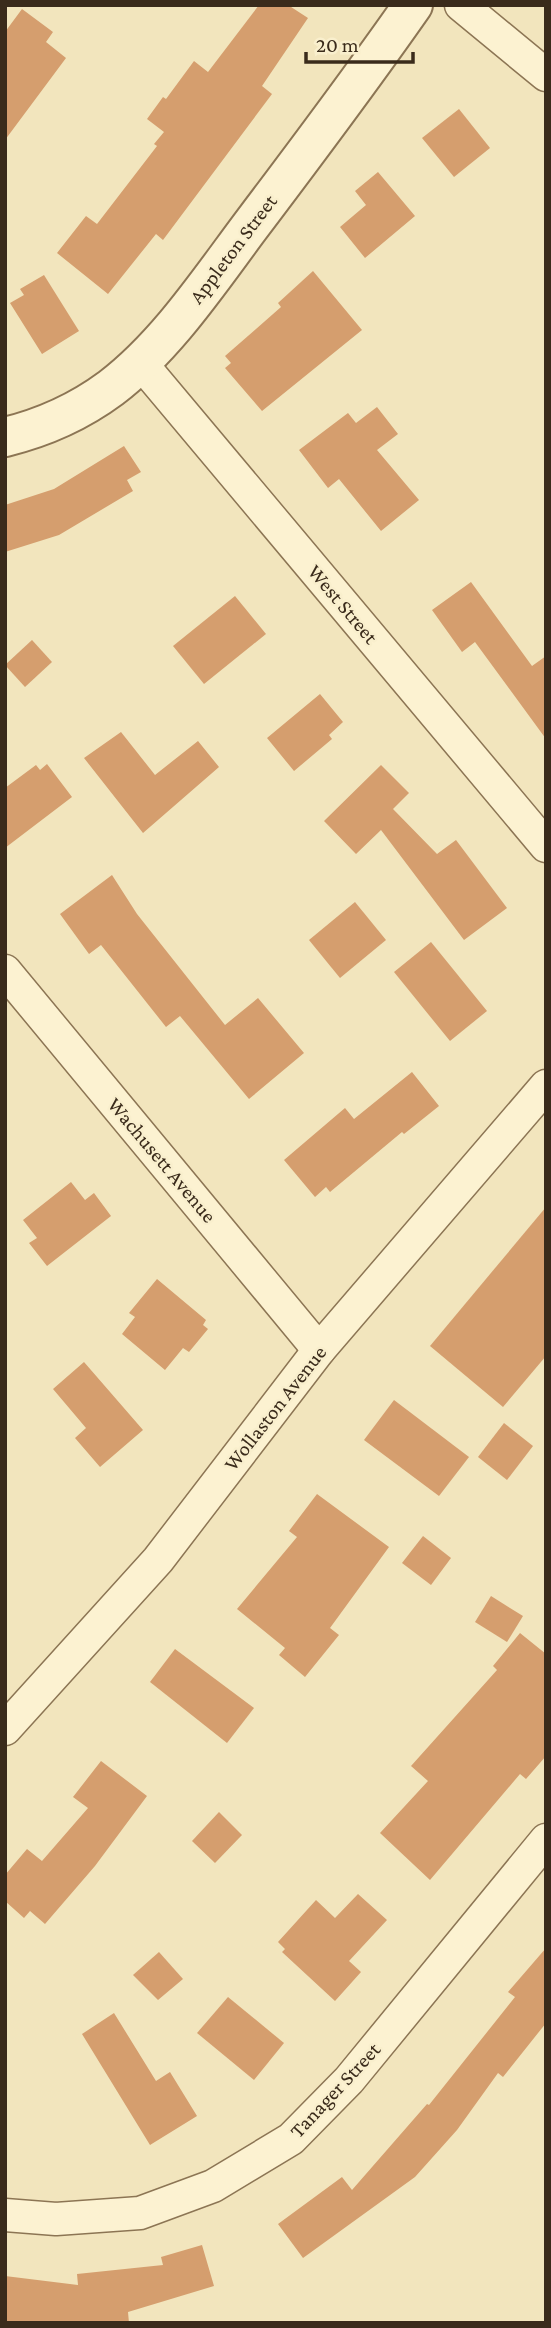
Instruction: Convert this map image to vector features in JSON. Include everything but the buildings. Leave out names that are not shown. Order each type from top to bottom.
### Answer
[{"type":"street","name":"Appleton Street","points":[[5,437],[75,411],[110,389],[140,362],[215,274],[413,5]]},
{"type":"street","points":[[461,5],[546,75]]},
{"type":"street","name":"West Street","points":[[140,362],[546,846]]},
{"type":"street","name":"Wachusett Avenue","points":[[5,971],[319,1350]]},
{"type":"street","name":"Wollaston Avenue","points":[[5,1729],[158,1560],[319,1350],[546,1086]]},
{"type":"street","name":"Tanager Street","points":[[5,2215],[56,2219],[140,2213],[213,2186],[291,2139],[349,2080],[546,1840]]}]
